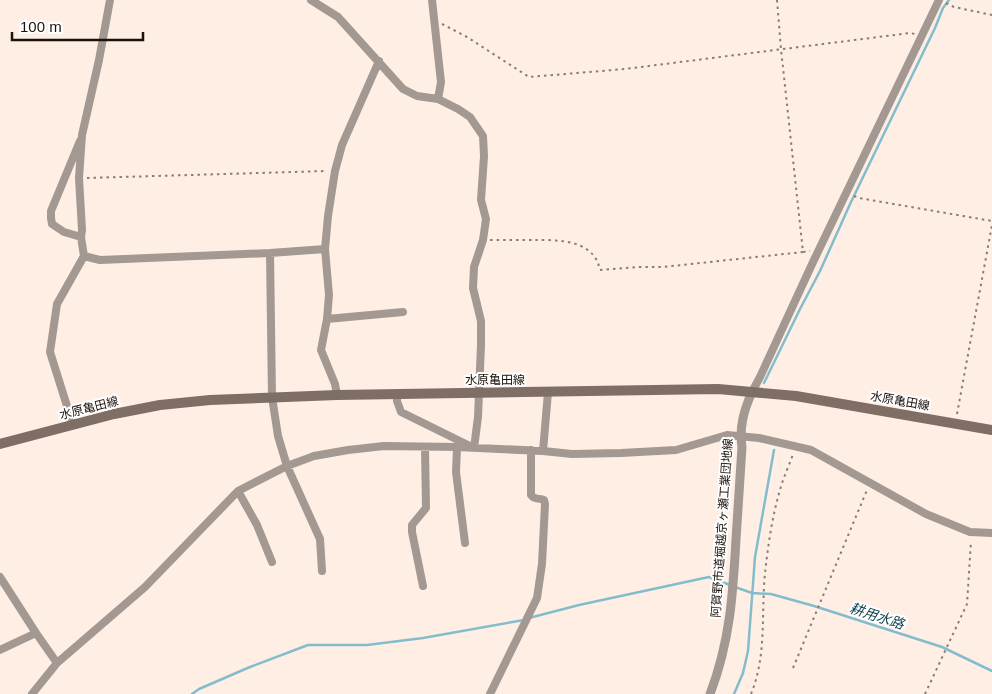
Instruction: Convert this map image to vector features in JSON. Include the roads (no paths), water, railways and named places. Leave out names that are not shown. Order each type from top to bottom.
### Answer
[{"type":"main road","name":"水原亀田線","points":[[0,444],[114,414],[160,405],[272,397],[480,392],[718,389],[796,396],[992,430]]},
{"type":"street","points":[[81,237],[64,232],[52,224],[51,211],[82,135],[110,0]]},
{"type":"street","points":[[311,0],[338,17],[403,89],[417,96],[438,100],[458,108],[470,117],[483,136],[484,156],[481,200],[486,220],[483,240],[474,267],[473,288],[481,321],[480,392],[474,448]]},
{"type":"street","points":[[432,0],[442,82],[438,100]]},
{"type":"street","points":[[752,392],[818,251],[941,1]]},
{"type":"street","points":[[336,395],[335,384],[321,350],[329,295],[325,249],[328,216],[335,170],[342,145],[379,61]]},
{"type":"street","points":[[73,424],[50,352],[57,304],[84,256],[81,237],[80,178],[82,135]]},
{"type":"street","points":[[84,256],[100,260],[325,249]]},
{"type":"street","points":[[270,253],[272,397],[278,436],[286,466],[320,539],[322,571]]},
{"type":"street","points":[[327,319],[403,312]]},
{"type":"street","points":[[543,451],[548,392]]},
{"type":"street","name":"阿賀野市道堀越京ヶ瀬工業団地線","points":[[710,694],[726,644],[731,613],[742,447],[740,435],[744,411],[752,392]]},
{"type":"street","points":[[397,394],[397,401],[401,412],[474,448]]},
{"type":"street","points":[[32,694],[57,663],[145,587],[238,491],[286,466],[314,456],[348,450],[384,446],[530,450],[572,454],[621,453],[676,450],[727,435],[740,435],[812,450],[926,514],[970,532],[992,533]]},
{"type":"street","points":[[423,586],[412,525],[426,508],[425,447]]},
{"type":"street","points":[[457,447],[456,472],[465,543]]},
{"type":"street","points":[[490,694],[537,598],[542,564],[545,504],[544,500],[532,497],[530,450]]},
{"type":"street","points":[[238,491],[257,525],[272,562]]},
{"type":"street","points":[[0,577],[57,663]]},
{"type":"street","points":[[0,650],[36,633]]},
{"type":"waterway","points":[[764,383],[820,271],[943,8],[949,0]]},
{"type":"waterway","points":[[734,694],[743,673],[748,651],[755,557],[774,450]]},
{"type":"waterway","points":[[529,618],[579,605],[709,577],[730,585]]},
{"type":"waterway","name":"耕用水路","points":[[735,587],[752,593],[771,594],[814,606],[942,647],[992,671]]},
{"type":"waterway","points":[[192,694],[199,689],[250,667],[308,645],[367,645],[423,638],[524,620]]}]
